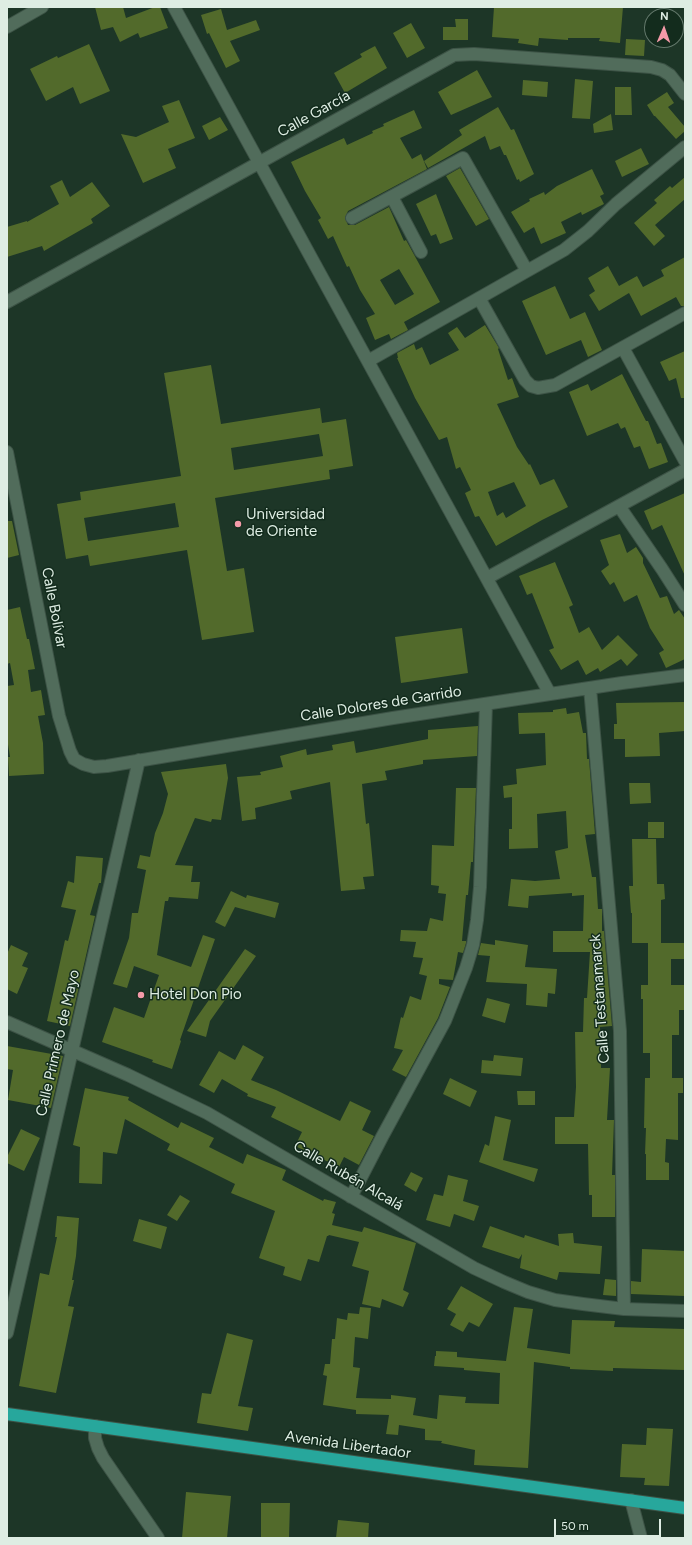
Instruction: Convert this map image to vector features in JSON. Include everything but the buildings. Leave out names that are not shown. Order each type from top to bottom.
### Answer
[{"type":"highway","name":"Avenida Libertador","points":[[7,1414],[685,1508]]},
{"type":"street","points":[[7,26],[42,7]]},
{"type":"street","points":[[174,7],[550,694]]},
{"type":"street","name":"Calle García","points":[[7,302],[454,55],[482,55],[651,67],[662,70],[670,75],[685,94]]},
{"type":"street","points":[[368,360],[564,250],[588,231],[616,204],[685,148]]},
{"type":"street","points":[[352,218],[463,158],[527,271]]},
{"type":"street","points":[[392,197],[421,252]]},
{"type":"street","points":[[479,298],[525,380],[531,386],[538,388],[555,385],[685,313]]},
{"type":"street","points":[[623,348],[685,461]]},
{"type":"street","name":"Calle Bolívar","points":[[7,452],[59,716],[70,751],[74,759],[83,764]]},
{"type":"street","points":[[486,578],[685,470]]},
{"type":"street","points":[[619,506],[685,605]]},
{"type":"street","name":"Calle Dolores de Garrido","points":[[83,764],[94,767],[106,766],[486,704],[685,675]]},
{"type":"street","name":"Calle Testanamarck","points":[[590,688],[620,1032],[624,1309]]},
{"type":"street","points":[[351,1197],[445,1021],[468,960],[477,920],[480,887],[486,704]]},
{"type":"street","name":"Calle Primero de Mayo","points":[[7,1333],[139,760]]},
{"type":"street","name":"Calle Rubén Alcalá","points":[[7,1022],[128,1075],[207,1113],[474,1268],[522,1290],[555,1300],[624,1309],[685,1312]]},
{"type":"street","points":[[95,1426],[95,1438],[102,1458],[158,1538]]},
{"type":"street","points":[[631,1500],[641,1538]]},
{"type":"place","name":"Universidad de Oriente","points":[[238,524]]},
{"type":"place","name":"Hotel Don Pio","points":[[141,995]]}]
